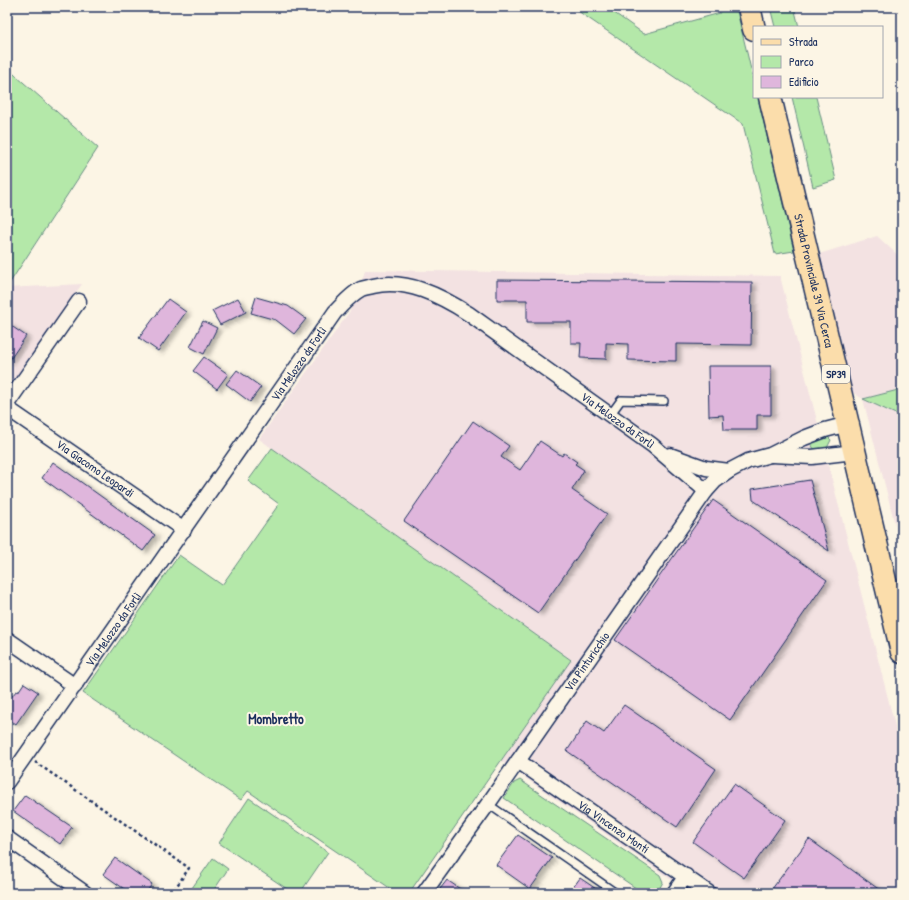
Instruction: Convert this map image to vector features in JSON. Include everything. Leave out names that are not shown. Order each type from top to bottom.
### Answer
[{"type":"main road","points":[[749,7],[753,26]]},
{"type":"main road","name":"Strada Provinciale 39 Via Cerca","points":[[770,98],[902,652]]},
{"type":"street","name":"Via Melozzo da Forlì","points":[[7,782],[335,312],[349,297],[362,289],[382,284],[405,286],[430,292],[453,304],[652,445],[706,491]]},
{"type":"street","points":[[7,404],[79,301]]},
{"type":"street","name":"Via Giacomo Leopardi","points":[[7,408],[184,530]]},
{"type":"street","points":[[770,455],[804,438],[825,430],[848,424]]},
{"type":"street","points":[[652,445],[684,461],[706,468],[729,471]]},
{"type":"street","points":[[770,455],[812,457],[854,452]]},
{"type":"street","name":"Via Pinturicchio","points":[[424,893],[488,804],[706,491],[715,480],[748,460],[770,455]]},
{"type":"street","points":[[7,639],[75,686]]},
{"type":"street","name":"Via Vincenzo Monti","points":[[518,761],[709,893]]},
{"type":"street","points":[[7,838],[85,893]]},
{"type":"street","points":[[674,893],[686,876]]},
{"type":"lane","points":[[610,415],[621,400],[664,401]]},
{"type":"lane","points":[[488,804],[616,893]]},
{"type":"path","points":[[26,755],[189,868],[172,893]]},
{"type":"shaded area","points":[[877,236],[902,259],[902,389],[863,399],[847,389],[816,255]]},
{"type":"shaded area","points":[[365,270],[780,276],[902,753],[902,893],[690,893],[501,761],[571,660],[259,439],[350,311]]},
{"type":"shaded area","points":[[82,284],[7,392],[7,288]]},
{"type":"shaded area","points":[[863,399],[902,417],[902,552]]},
{"type":"green space","points":[[572,7],[606,7],[644,34],[720,13],[718,7],[736,7],[753,78],[753,98],[758,98],[794,251],[775,254],[743,124]]},
{"type":"green space","points":[[770,7],[794,7],[799,26],[775,26]]},
{"type":"green space","points":[[7,68],[98,148],[7,287]]},
{"type":"green space","points":[[792,98],[816,98],[836,180],[813,187]]},
{"type":"green space","points":[[902,389],[902,417],[863,399]]},
{"type":"green space","points":[[823,437],[828,437],[831,440],[827,448],[815,450],[812,446],[812,442]]},
{"type":"green space","points":[[272,448],[571,660],[409,893],[397,893],[248,791],[241,800],[83,693],[179,555],[222,585],[279,504],[248,481]]},
{"type":"green space","points":[[520,780],[660,875],[663,882],[657,893],[643,893],[504,798],[514,783]]},
{"type":"green space","points":[[249,798],[328,852],[300,893],[293,893],[219,843]]},
{"type":"green space","points":[[213,858],[228,869],[212,893],[200,893],[192,888]]},
{"type":"building","points":[[497,280],[752,282],[751,345],[676,344],[676,361],[628,360],[628,344],[606,343],[606,359],[580,358],[581,343],[571,343],[571,322],[527,322],[527,300],[497,300]]},
{"type":"building","points":[[256,297],[288,306],[306,319],[294,334],[276,320],[251,313]]},
{"type":"building","points":[[238,298],[246,312],[220,325],[212,311]]},
{"type":"building","points":[[168,299],[186,312],[158,351],[139,338]]},
{"type":"building","points":[[203,321],[217,328],[204,354],[190,347]]},
{"type":"building","points":[[7,323],[26,336],[7,364]]},
{"type":"building","points":[[204,357],[228,374],[217,389],[193,371]]},
{"type":"building","points":[[708,366],[771,366],[771,415],[757,415],[757,430],[724,430],[723,415],[709,416]]},
{"type":"building","points":[[237,370],[261,387],[250,402],[226,384]]},
{"type":"building","points":[[473,421],[509,446],[501,457],[520,470],[540,441],[562,456],[564,453],[577,462],[575,464],[584,470],[572,490],[607,514],[538,613],[404,521]]},
{"type":"building","points":[[53,462],[155,535],[143,551],[42,478]]},
{"type":"building","points":[[810,480],[829,551],[753,500],[752,489]]},
{"type":"building","points":[[713,500],[827,580],[730,720],[615,640]]},
{"type":"building","points":[[24,683],[38,692],[16,724],[7,718],[7,703],[16,691],[18,692]]},
{"type":"building","points":[[624,705],[716,769],[677,827],[567,751],[587,721],[604,733]]},
{"type":"building","points":[[734,784],[785,820],[744,878],[693,842]]},
{"type":"building","points":[[25,795],[72,827],[60,844],[13,811]]},
{"type":"building","points":[[518,835],[552,858],[530,889],[496,865]]},
{"type":"building","points":[[809,839],[884,893],[769,893]]},
{"type":"building","points":[[115,858],[152,884],[146,893],[130,893],[103,874]]},
{"type":"building","points":[[580,878],[602,893],[569,893]]},
{"type":"building","points":[[447,880],[466,893],[437,893]]},
{"type":"district","name":"Mombretto","points":[[276,719]]}]
